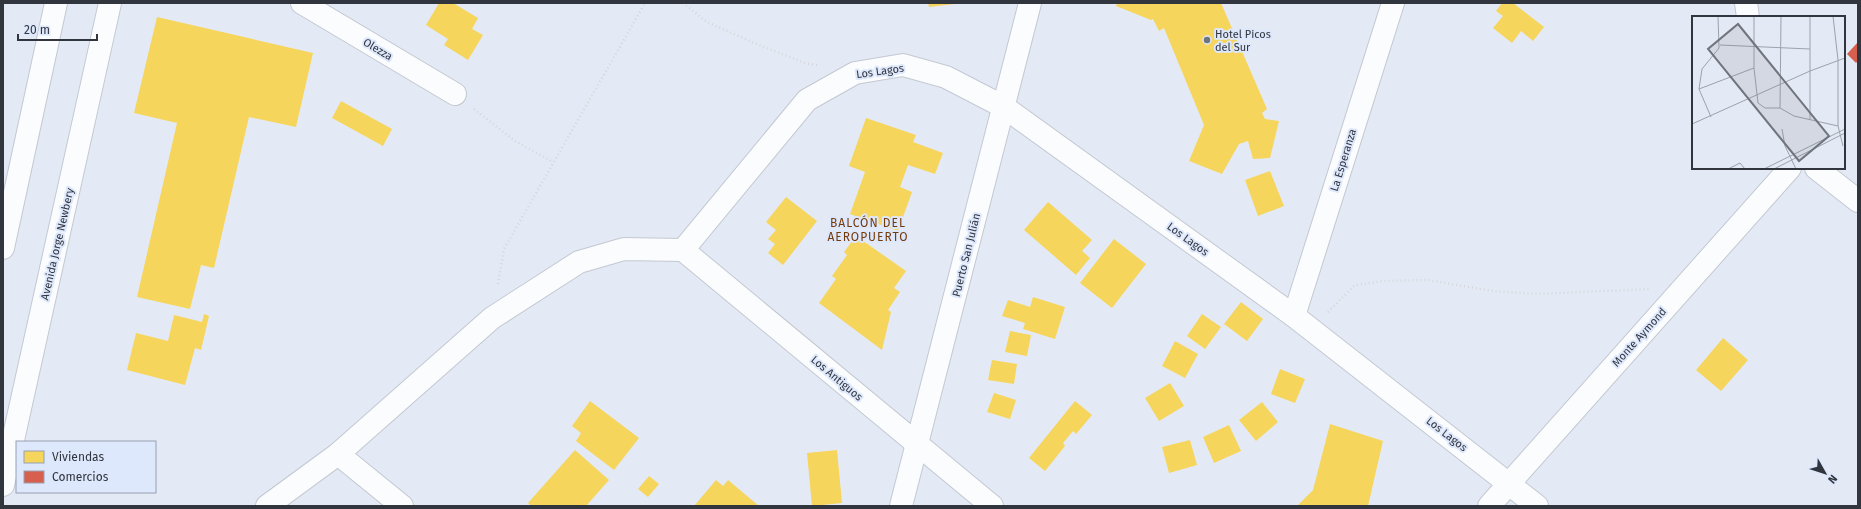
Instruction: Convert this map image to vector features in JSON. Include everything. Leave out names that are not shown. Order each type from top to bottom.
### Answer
[{"type":"street","points":[[3,248],[56,3]]},
{"type":"street","name":"Avenida Jorge Newbery","points":[[3,485],[110,3]]},
{"type":"street","name":"Olezza","points":[[302,3],[455,94]]},
{"type":"street","name":"Puerto San Julián","points":[[901,506],[1030,3]]},
{"type":"street","name":"La Esperanza","points":[[1294,316],[1392,3]]},
{"type":"street","points":[[1746,3],[1748,16]]},
{"type":"street","name":"Los Lagos","points":[[683,250],[807,100],[855,73],[903,65],[946,77],[1004,107],[1294,316],[1537,506]]},
{"type":"street","name":"Monte Aymond","points":[[1489,506],[1789,169]]},
{"type":"street","points":[[1817,169],[1858,201]]},
{"type":"street","points":[[267,506],[338,454],[492,318],[579,262],[624,249],[683,250]]},
{"type":"street","name":"Los Antiguos","points":[[683,250],[992,506]]},
{"type":"street","points":[[338,454],[402,506]]},
{"type":"path","points":[[492,318],[504,249],[552,162],[645,3]]},
{"type":"path","points":[[683,3],[707,22],[754,43],[805,63],[855,73]]},
{"type":"path","points":[[455,94],[515,141],[552,162]]},
{"type":"path","points":[[1311,329],[1354,285],[1384,281],[1427,280],[1493,291],[1535,294],[1683,288]]},
{"type":"building: Viviendas","points":[[439,3],[453,3],[478,18],[472,29],[483,35],[468,60],[444,45],[448,39],[426,25]]},
{"type":"building: Viviendas","points":[[928,3],[955,3],[955,4],[929,7]]},
{"type":"building: Viviendas","points":[[1117,3],[1221,3],[1267,109],[1262,113],[1265,119],[1279,121],[1270,158],[1253,159],[1248,141],[1239,144],[1222,174],[1189,161],[1204,125],[1164,28],[1159,31],[1153,19],[1151,20],[1116,6]]},
{"type":"building: Viviendas","points":[[1502,3],[1513,3],[1544,27],[1533,41],[1521,31],[1512,43],[1493,28],[1503,16],[1496,11]]},
{"type":"building: Viviendas","points":[[157,17],[313,53],[296,127],[249,117],[214,268],[201,265],[190,309],[137,297],[177,123],[134,113]]},
{"type":"building: Viviendas","points":[[341,101],[392,129],[383,146],[332,118]]},
{"type":"building: Viviendas","points":[[866,118],[916,135],[913,142],[943,153],[935,174],[908,165],[900,187],[912,192],[898,231],[850,214],[865,172],[849,166]]},
{"type":"building: Viviendas","points":[[1270,171],[1284,206],[1258,216],[1245,180]]},
{"type":"building: Viviendas","points":[[786,197],[817,221],[783,265],[768,253],[775,244],[768,239],[776,230],[766,222]]},
{"type":"building: Viviendas","points":[[1048,202],[1092,240],[1082,251],[1090,258],[1076,275],[1024,230]]},
{"type":"building: Viviendas","points":[[856,236],[906,271],[894,288],[900,292],[888,310],[891,312],[882,350],[819,303],[836,279],[832,276],[847,255],[844,252]]},
{"type":"building: Viviendas","points":[[1114,239],[1146,264],[1112,308],[1080,283]]},
{"type":"building: Viviendas","points":[[1033,297],[1065,307],[1055,339],[1023,329],[1025,323],[1002,316],[1008,300],[1030,307]]},
{"type":"building: Viviendas","points":[[1241,302],[1263,319],[1247,341],[1224,324]]},
{"type":"building: Viviendas","points":[[204,314],[209,316],[201,350],[195,348],[185,385],[127,370],[136,333],[168,341],[174,315],[202,322]]},
{"type":"building: Viviendas","points":[[1202,314],[1221,327],[1205,349],[1187,336]]},
{"type":"building: Viviendas","points":[[1010,331],[1031,335],[1027,356],[1005,352]]},
{"type":"building: Viviendas","points":[[1723,338],[1748,360],[1721,391],[1696,370]]},
{"type":"building: Viviendas","points":[[1175,341],[1198,354],[1185,378],[1162,366]]},
{"type":"building: Viviendas","points":[[992,360],[1017,364],[1014,384],[988,380]]},
{"type":"building: Viviendas","points":[[1280,369],[1305,379],[1295,403],[1271,394]]},
{"type":"building: Viviendas","points":[[1170,383],[1184,406],[1159,421],[1145,398]]},
{"type":"building: Viviendas","points":[[994,393],[1016,400],[1010,419],[987,412]]},
{"type":"building: Viviendas","points":[[590,401],[639,438],[614,470],[576,441],[581,433],[572,426]]},
{"type":"building: Viviendas","points":[[1075,401],[1092,415],[1076,434],[1073,431],[1063,443],[1065,446],[1045,471],[1029,458]]},
{"type":"building: Viviendas","points":[[1262,402],[1278,422],[1256,441],[1239,420]]},
{"type":"building: Viviendas","points":[[1330,424],[1383,441],[1368,506],[1297,506],[1313,490]]},
{"type":"building: Viviendas","points":[[1229,425],[1241,451],[1214,463],[1203,437]]},
{"type":"building: Viviendas","points":[[1190,440],[1197,465],[1169,473],[1162,447]]},
{"type":"building: Viviendas","points":[[575,450],[609,480],[586,506],[531,506],[528,503]]},
{"type":"building: Viviendas","points":[[837,450],[842,503],[812,506],[807,453]]},
{"type":"building: Viviendas","points":[[649,476],[659,484],[648,497],[638,489]]},
{"type":"building: Viviendas","points":[[716,480],[723,486],[728,480],[759,506],[694,506]]},
{"type":"building: Comercios","points":[[1858,42],[1858,61],[1856,63],[1847,54]]},
{"type":"place","name":"Hotel Picos del Sur","points":[[1207,40]]},
{"type":"district","name":"BALCÓN DEL AEROPUERTO","points":[[868,230]]}]
